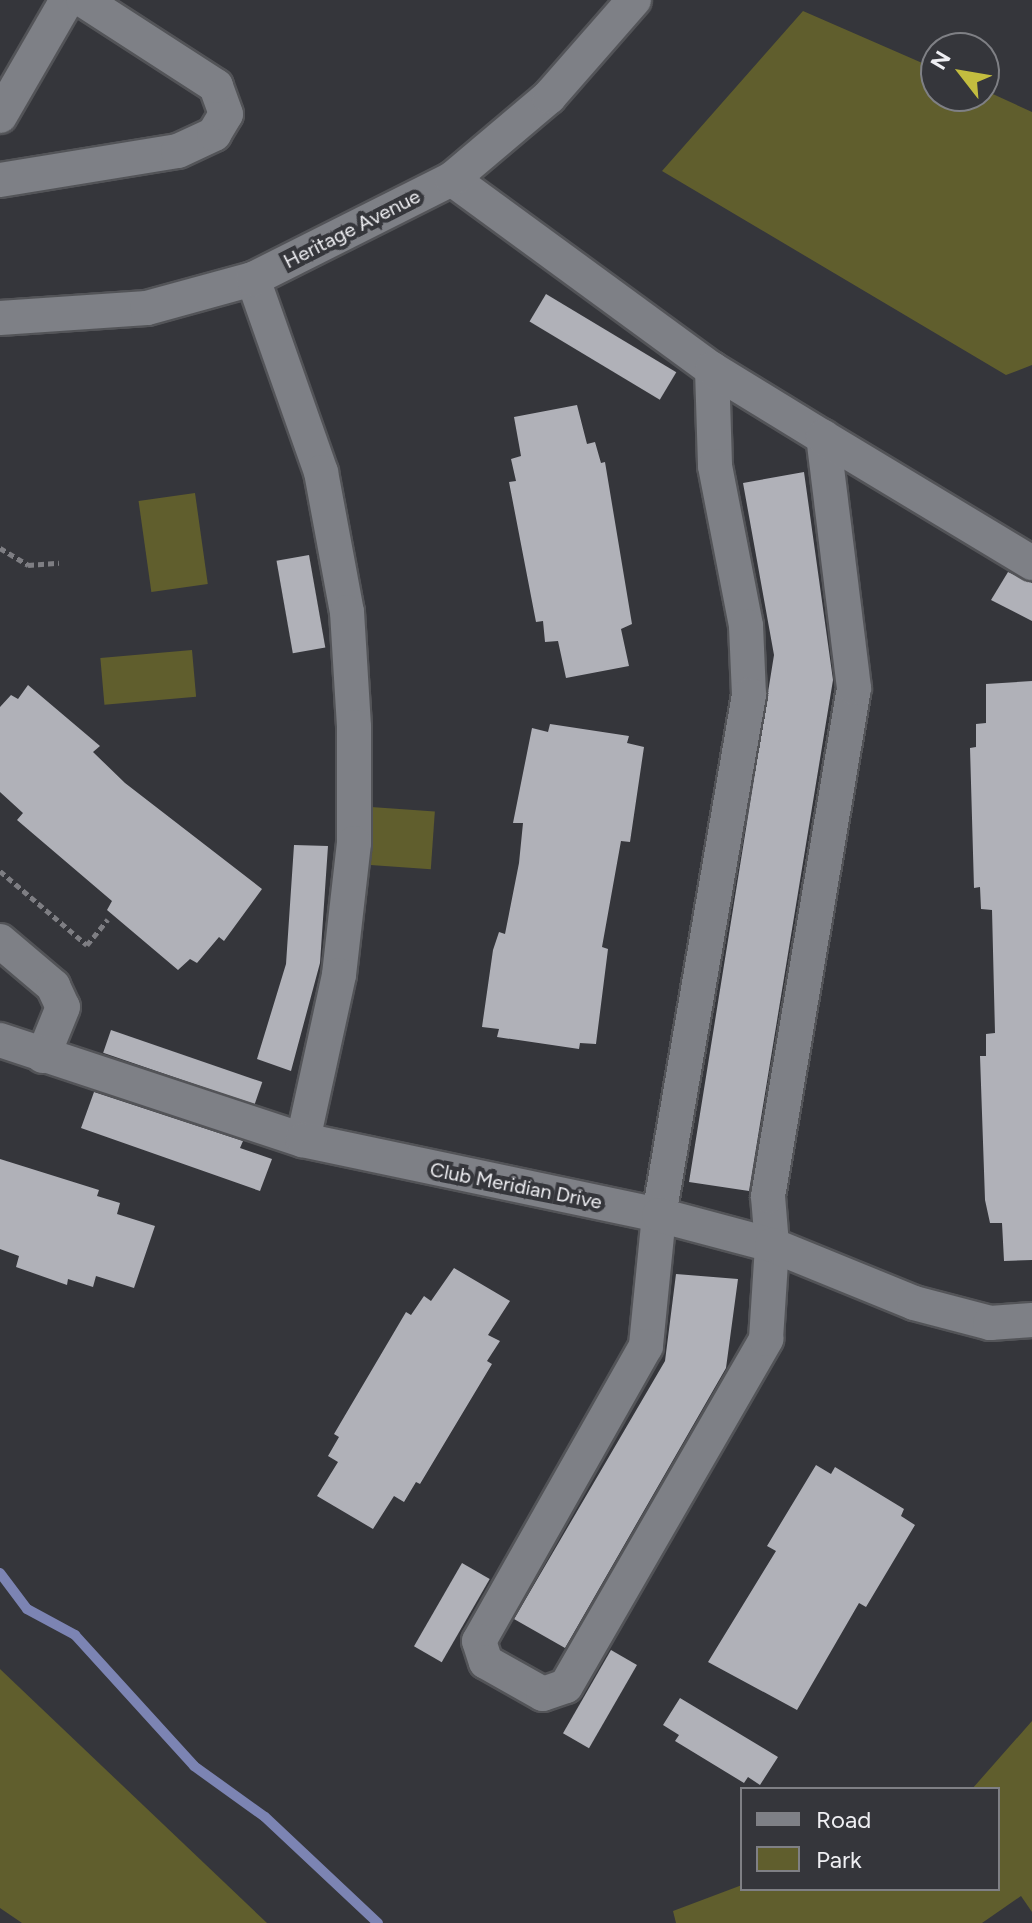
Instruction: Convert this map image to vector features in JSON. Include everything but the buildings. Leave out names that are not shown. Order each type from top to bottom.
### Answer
[{"type":"street","points":[[0,116],[67,0]]},
{"type":"street","points":[[0,180],[178,151],[214,134],[226,114],[216,86],[83,0]]},
{"type":"street","name":"Heritage Avenue","points":[[0,318],[147,308],[253,279],[452,179],[549,97],[634,0]]},
{"type":"street","points":[[452,179],[712,369],[1032,563]]},
{"type":"street","points":[[253,279],[321,472],[347,612],[354,843],[339,975],[303,1140]]},
{"type":"street","points":[[712,369],[715,466],[746,626],[749,695],[659,1215],[642,1359],[479,1641],[486,1662],[543,1694],[566,1686],[763,1351],[772,1245],[768,1196],[854,688],[823,437]]},
{"type":"street","points":[[0,941],[53,986],[63,1007],[43,1056]]},
{"type":"street","name":"Club Meridian Drive","points":[[0,1040],[303,1140],[659,1215],[772,1245],[914,1303],[990,1323],[1032,1320]]},
{"type":"path","points":[[0,548],[28,565],[59,563]]},
{"type":"path","points":[[0,871],[87,945],[108,919]]},
{"type":"green space","points":[[803,11],[920,62],[920,112],[1000,112],[1000,97],[1032,112],[1032,365],[1006,375],[662,171]]},
{"type":"green space","points":[[195,493],[208,584],[151,592],[139,501]]},
{"type":"green space","points":[[192,650],[196,697],[104,705],[100,658]]},
{"type":"green space","points":[[371,807],[435,811],[431,869],[367,865]]},
{"type":"green space","points":[[0,1669],[267,1923],[22,1923],[0,1908]]},
{"type":"green space","points":[[1032,1721],[1032,1912],[1021,1896],[982,1923],[676,1923],[673,1911],[740,1886],[740,1891],[1000,1891],[1000,1787],[974,1787]]},
{"type":"waterway","points":[[0,1573],[27,1609],[75,1635],[194,1766],[265,1817],[378,1923]]}]
